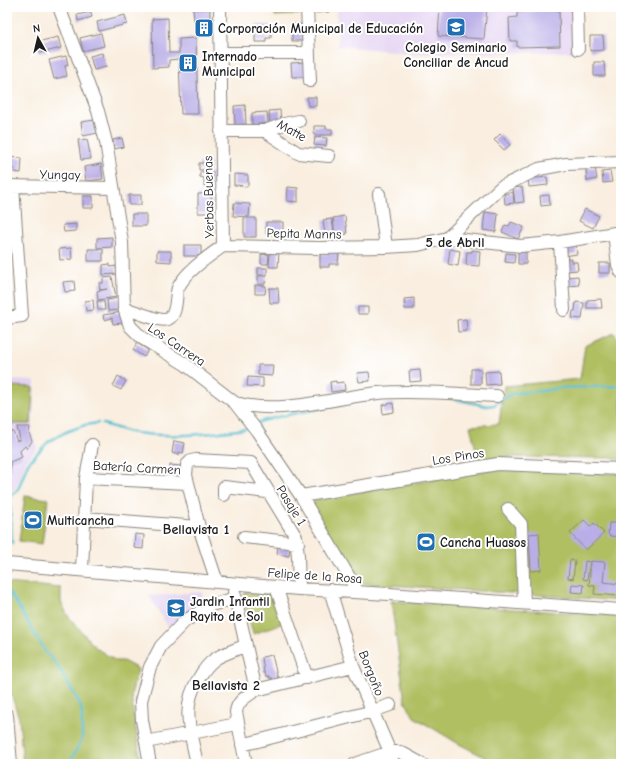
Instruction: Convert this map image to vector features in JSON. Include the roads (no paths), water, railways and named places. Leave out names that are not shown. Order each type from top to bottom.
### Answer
[{"type":"street","name":"Los Carrera","points":[[59,7],[98,111],[106,142],[122,242],[124,308],[130,326],[138,335],[185,364],[235,402],[257,431],[301,496],[358,592]]},
{"type":"street","name":"Yerbas Buenas","points":[[124,308],[154,318],[163,320],[168,319],[174,311],[178,288],[182,281],[194,268],[223,246],[220,7]]},
{"type":"street","points":[[307,7],[310,81]]},
{"type":"street","points":[[577,7],[578,50]]},
{"type":"street","points":[[221,53],[309,53]]},
{"type":"street","name":"Matte","points":[[221,131],[265,131],[284,124],[300,121]]},
{"type":"street","name":"Matte","points":[[265,131],[298,152],[329,156]]},
{"type":"street","name":"Pepita Manns","points":[[223,246],[317,248],[418,245],[447,238],[501,187],[539,169],[566,164],[621,162]]},
{"type":"street","name":"Yungay","points":[[10,186],[113,188]]},
{"type":"street","points":[[7,318],[22,316],[10,186]]},
{"type":"street","points":[[379,194],[386,247]]},
{"type":"street","points":[[447,238],[521,246],[560,242],[618,233],[618,265],[621,272]]},
{"type":"street","points":[[560,242],[564,310]]},
{"type":"street","points":[[235,402],[245,405],[265,407],[322,402],[377,394],[405,393],[497,396]]},
{"type":"street","points":[[82,570],[86,478],[92,445]]},
{"type":"street","name":"Pasaje 1","points":[[187,483],[186,470],[191,461],[202,459],[251,464],[294,532],[298,543],[299,589]]},
{"type":"street","name":"Los Pinos","points":[[301,496],[498,464],[621,469]]},
{"type":"street","name":"Batería Carmen","points":[[86,478],[187,483]]},
{"type":"street","points":[[187,483],[199,527],[217,582]]},
{"type":"street","points":[[224,495],[224,487],[268,492]]},
{"type":"street","points":[[508,509],[521,524],[524,603]]},
{"type":"street","points":[[84,518],[199,527]]},
{"type":"street","points":[[244,537],[298,543]]},
{"type":"street","name":"Felipe de la Rosa","points":[[7,564],[299,589],[621,610]]},
{"type":"street","points":[[232,583],[246,645],[251,693]]},
{"type":"street","points":[[276,587],[307,678]]},
{"type":"street","name":"Borgoño","points":[[330,590],[353,666],[390,752],[393,764]]},
{"type":"street","points":[[150,764],[142,720],[141,701],[150,667],[161,646],[185,621],[211,605],[236,598]]},
{"type":"street","points":[[197,764],[188,718],[188,704],[191,690],[205,668],[214,659],[246,645]]},
{"type":"street","points":[[246,764],[237,724],[236,707],[251,693],[353,666]]},
{"type":"street","points":[[242,745],[373,712],[390,705]]},
{"type":"street","points":[[7,715],[11,764]]},
{"type":"street","points":[[146,742],[237,724]]},
{"type":"street","points":[[355,764],[390,752],[400,752],[422,764]]},
{"type":"waterway","points":[[454,399],[487,406],[494,405],[511,394],[559,388],[621,386]]},
{"type":"waterway","points":[[255,424],[282,416],[355,402]]},
{"type":"waterway","points":[[7,496],[15,493],[19,487],[28,463],[49,441],[66,432],[85,425],[98,423]]},
{"type":"waterway","points":[[103,424],[136,433],[163,435],[204,434],[245,429],[249,427]]},
{"type":"waterway","points":[[10,496],[12,543]]},
{"type":"waterway","points":[[7,590],[46,653],[57,665],[80,704],[82,713],[82,739],[69,764]]},
{"type":"place","name":"Colegio Seminario Conciliar de Ancud","points":[[456,27]]},
{"type":"place","name":"Corporación Municipal de Educación","points":[[204,28]]},
{"type":"place","name":"Internado Municipal","points":[[188,63]]},
{"type":"place","name":"Multicancha","points":[[33,520]]},
{"type":"place","name":"Cancha Huasos","points":[[426,542]]},
{"type":"place","name":"Jardin Infantil Rayito de Sol","points":[[176,608]]},
{"type":"district","name":"5 de Abril","points":[[455,242]]},
{"type":"district","name":"Bellavista 1","points":[[196,529]]},
{"type":"district","name":"Bellavista 2","points":[[226,685]]}]
